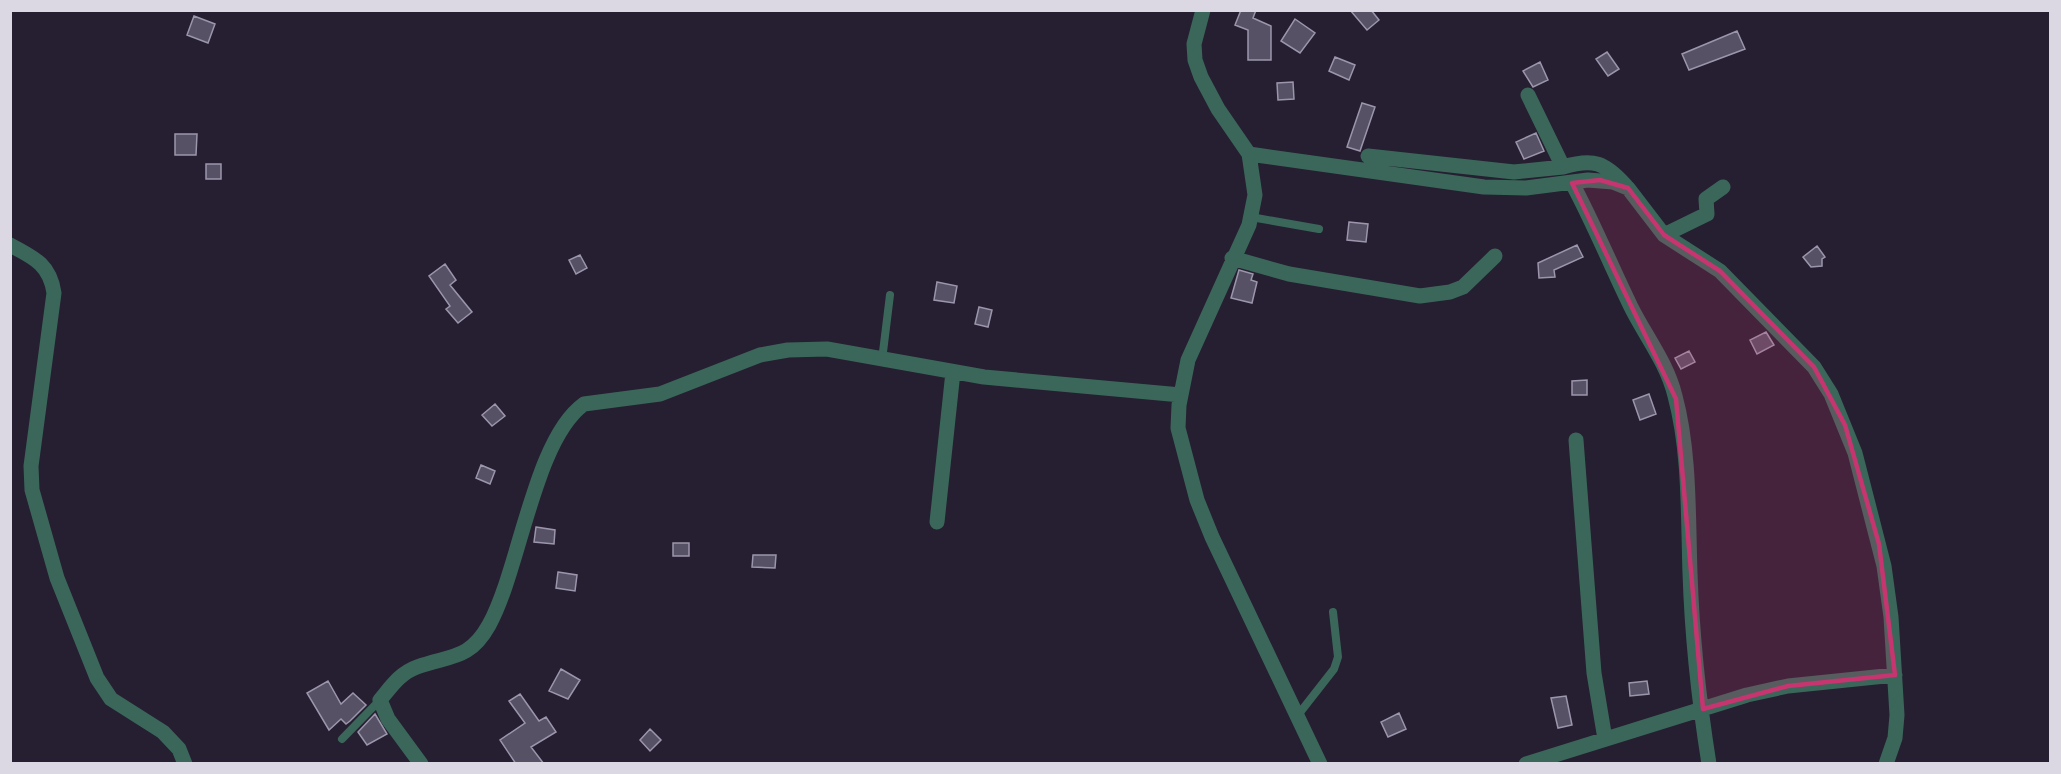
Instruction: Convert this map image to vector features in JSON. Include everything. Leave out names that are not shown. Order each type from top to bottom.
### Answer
[{"type":"street","points":[[1203,10],[1194,44],[1198,69],[1218,109],[1249,154],[1255,195],[1251,217],[1197,336],[1180,395],[1178,428],[1197,500],[1221,558],[1320,764]]},
{"type":"street","points":[[1528,96],[1563,167]]},
{"type":"street","points":[[1249,154],[1484,188],[1526,188],[1600,180],[1628,188]]},
{"type":"street","points":[[1368,156],[1514,172],[1563,167],[1581,162],[1605,166],[1628,188],[1664,236],[1720,271],[1808,360],[1831,394],[1855,453],[1882,555],[1897,715],[1895,738],[1886,764]]},
{"type":"street","points":[[1572,183],[1632,308],[1666,368],[1676,399],[1684,470],[1697,667],[1709,764]]},
{"type":"street","points":[[1664,236],[1707,214],[1706,199],[1723,187]]},
{"type":"street","points":[[10,245],[45,267],[50,273],[54,293],[31,466],[32,490],[57,578],[97,678],[111,699],[163,732],[179,749],[185,764]]},
{"type":"street","points":[[1232,258],[1289,274],[1420,296],[1450,292],[1463,287],[1494,256]]},
{"type":"street","points":[[422,764],[388,718],[380,700],[400,676],[417,667],[461,656],[470,650],[488,627],[499,604],[547,459],[574,411],[584,404],[660,394],[690,385],[735,363],[788,350],[827,349],[952,372],[1080,387],[1180,395]]},
{"type":"street","points":[[937,522],[952,372]]},
{"type":"street","points":[[1576,441],[1593,663],[1605,739]]},
{"type":"street","points":[[1526,764],[1747,695],[1788,686],[1895,675]]},
{"type":"lane","points":[[1251,217],[1319,229]]},
{"type":"lane","points":[[882,360],[890,295]]},
{"type":"lane","points":[[1298,716],[1334,669],[1338,657],[1333,612]]},
{"type":"lane","points":[[342,739],[380,700]]},
{"type":"highlighted area","points":[[1600,180],[1628,188],[1664,235],[1720,271],[1814,367],[1845,425],[1879,544],[1895,675],[1788,686],[1703,709],[1676,399],[1572,183]]},
{"type":"building","points":[[1241,10],[1256,10],[1253,18],[1271,26],[1271,60],[1248,60],[1248,30],[1235,25]]},
{"type":"building","points":[[1350,10],[1371,10],[1379,20],[1367,30]]},
{"type":"building","points":[[194,16],[215,24],[208,43],[187,35]]},
{"type":"building","points":[[1295,19],[1315,33],[1300,53],[1281,41]]},
{"type":"building","points":[[1737,31],[1745,49],[1689,70],[1682,54]]},
{"type":"building","points":[[1607,52],[1619,69],[1608,76],[1596,59]]},
{"type":"building","points":[[1335,57],[1355,65],[1349,80],[1329,71]]},
{"type":"building","points":[[1540,62],[1548,80],[1533,87],[1523,71]]},
{"type":"building","points":[[1293,82],[1294,99],[1278,100],[1277,83]]},
{"type":"building","points":[[1362,103],[1375,107],[1360,151],[1347,147]]},
{"type":"building","points":[[1536,133],[1544,151],[1524,159],[1516,142]]},
{"type":"building","points":[[175,134],[197,134],[196,155],[175,155]]},
{"type":"building","points":[[206,164],[221,164],[221,179],[206,179]]},
{"type":"building","points":[[1349,222],[1368,224],[1366,242],[1347,240]]},
{"type":"building","points":[[1577,245],[1583,257],[1554,270],[1555,277],[1539,278],[1538,263]]},
{"type":"building","points":[[1817,246],[1825,257],[1822,259],[1822,266],[1811,267],[1803,257]]},
{"type":"building","points":[[580,255],[587,268],[576,274],[569,260]]},
{"type":"building","points":[[445,264],[456,280],[450,285],[472,312],[458,323],[446,309],[450,306],[429,276]]},
{"type":"building","points":[[1239,270],[1253,274],[1251,280],[1257,282],[1252,303],[1231,298]]},
{"type":"building","points":[[937,282],[957,286],[954,303],[934,300]]},
{"type":"building","points":[[979,307],[992,310],[988,327],[975,324]]},
{"type":"building","points":[[1766,332],[1774,345],[1757,354],[1750,340]]},
{"type":"building","points":[[1689,351],[1695,362],[1681,369],[1675,358]]},
{"type":"building","points":[[1587,380],[1587,395],[1572,395],[1572,381]]},
{"type":"building","points":[[1649,394],[1656,414],[1640,420],[1633,400]]},
{"type":"building","points":[[495,404],[505,416],[492,426],[482,415]]},
{"type":"building","points":[[481,465],[495,471],[490,484],[476,478]]},
{"type":"building","points":[[536,527],[555,530],[554,544],[534,542]]},
{"type":"building","points":[[673,543],[689,543],[689,556],[673,556]]},
{"type":"building","points":[[753,555],[776,555],[775,568],[752,567]]},
{"type":"building","points":[[558,572],[577,575],[575,591],[556,588]]},
{"type":"building","points":[[561,669],[580,680],[568,699],[549,691]]},
{"type":"building","points":[[328,681],[341,704],[353,693],[366,705],[346,724],[341,719],[329,730],[307,693]]},
{"type":"building","points":[[1647,681],[1649,694],[1630,696],[1629,683]]},
{"type":"building","points":[[520,694],[539,721],[546,717],[556,732],[531,747],[544,764],[516,764],[500,740],[525,723],[509,701]]},
{"type":"building","points":[[1566,696],[1572,725],[1558,728],[1551,698]]},
{"type":"building","points":[[1399,713],[1406,729],[1388,737],[1381,722]]},
{"type":"building","points":[[375,714],[387,734],[367,745],[358,732]]},
{"type":"building","points":[[650,729],[661,740],[650,751],[640,740]]}]
